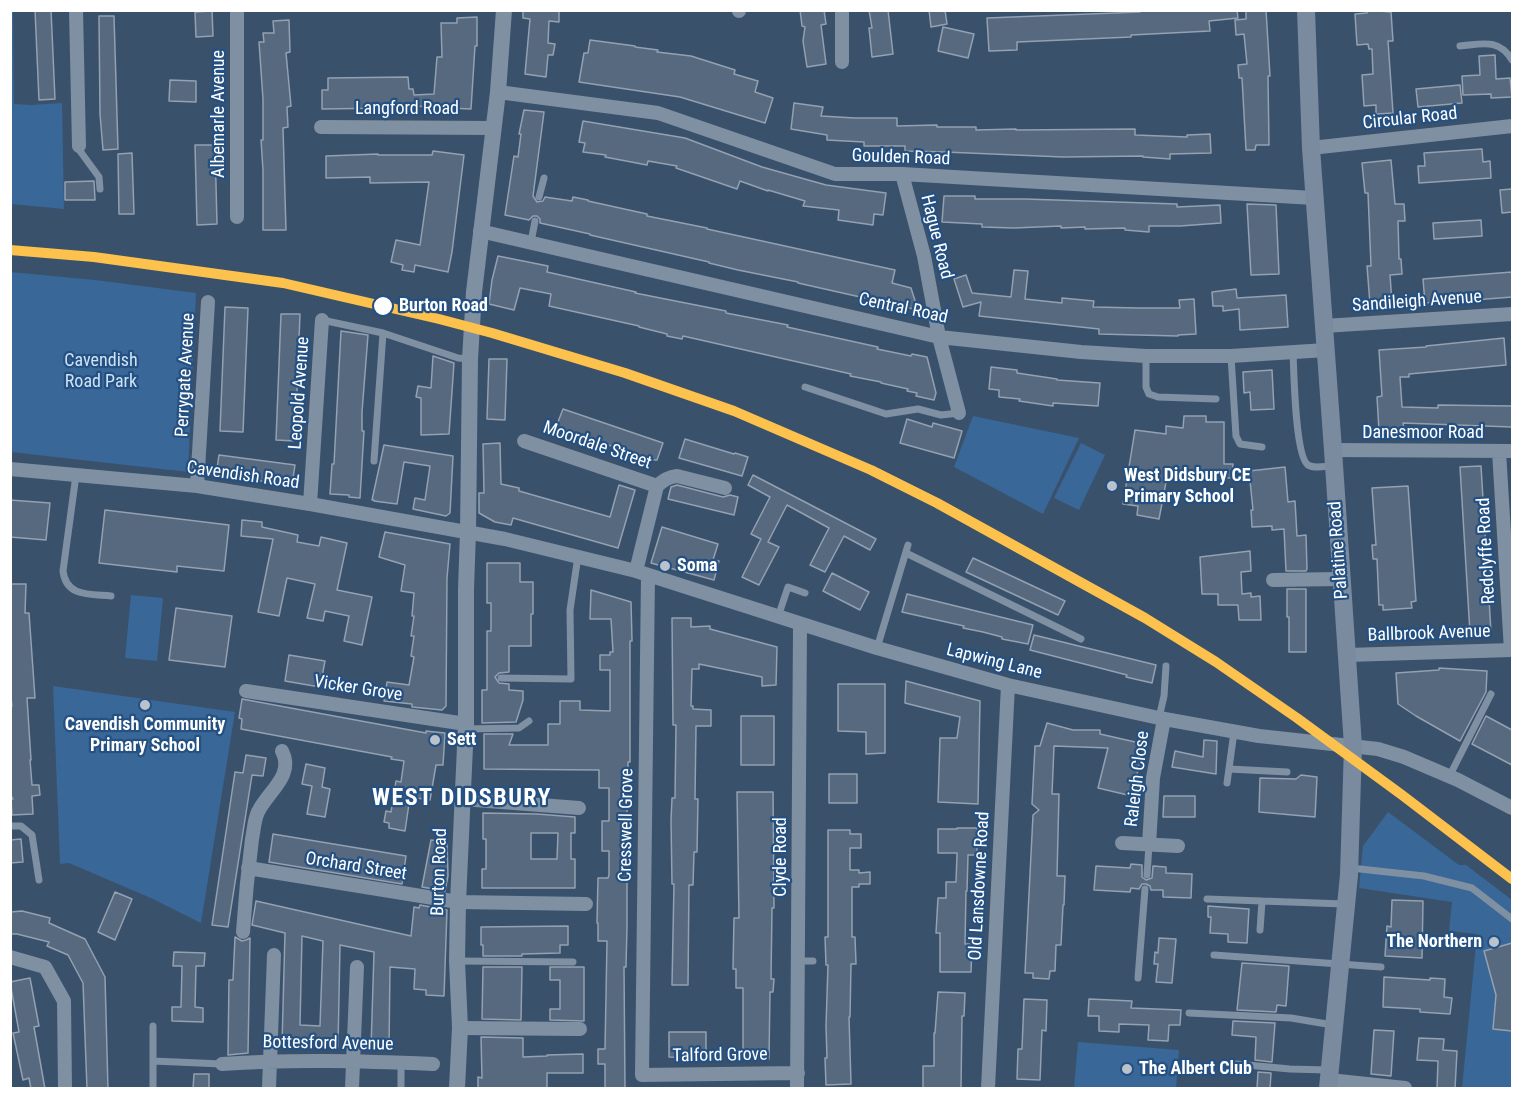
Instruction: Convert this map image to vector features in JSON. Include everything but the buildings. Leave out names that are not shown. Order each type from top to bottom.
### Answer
[{"type":"main road","name":"Palatine Road","points":[[1306,10],[1314,198],[1353,746],[1347,904],[1329,1079]]},
{"type":"street","points":[[76,10],[79,146]]},
{"type":"street","name":"Albemarle Avenue","points":[[237,10],[237,217]]},
{"type":"street","name":"Burton Road","points":[[457,1089],[460,1028],[457,961],[458,902],[465,726],[470,359],[474,292],[498,92],[504,10]]},
{"type":"street","points":[[842,10],[842,62]]},
{"type":"street","name":"Goulden Road","points":[[498,92],[657,113],[835,174],[902,174],[1314,198]]},
{"type":"street","name":"Circular Road","points":[[1311,148],[1512,126]]},
{"type":"street","name":"Langford Road","points":[[321,127],[494,128]]},
{"type":"street","name":"Hague Road","points":[[902,174],[924,256],[939,337],[959,413]]},
{"type":"street","name":"Central Road","points":[[480,231],[939,337],[1081,352],[1146,356],[1231,356],[1326,350]]},
{"type":"street","name":"Perrygate Avenue","points":[[197,486],[208,302]]},
{"type":"street","name":"Sandileigh Avenue","points":[[1324,326],[1512,314]]},
{"type":"street","name":"Leopold Avenue","points":[[310,504],[322,320]]},
{"type":"street","name":"Moordale Street","points":[[524,441],[657,486]]},
{"type":"street","name":"Danesmoor Road","points":[[1333,458],[1506,451]]},
{"type":"street","name":"Redclyffe Road","points":[[1506,451],[1512,650]]},
{"type":"street","name":"Cavendish Road","points":[[10,469],[197,486],[468,532]]},
{"type":"street","points":[[657,486],[663,480],[677,476],[725,488]]},
{"type":"street","name":"Cresswell Grove","points":[[642,1075],[642,573],[657,486]]},
{"type":"street","name":"Lapwing Lane","points":[[468,532],[578,556],[642,573],[800,625],[1008,686],[1234,732],[1378,749],[1449,777],[1512,808]]},
{"type":"street","points":[[1273,580],[1341,579]]},
{"type":"street","name":"Clyde Road","points":[[797,1089],[806,961],[800,625]]},
{"type":"street","name":"Ballbrook Avenue","points":[[1347,655],[1512,650]]},
{"type":"street","name":"Old Lansdowne Road","points":[[988,1089],[1008,686]]},
{"type":"street","name":"Vicker Grove","points":[[246,691],[465,726]]},
{"type":"street","name":"Raleigh Close","points":[[1149,845],[1161,718]]},
{"type":"street","points":[[243,932],[248,868],[256,815],[282,777],[286,759],[282,751]]},
{"type":"street","points":[[462,799],[579,808]]},
{"type":"street","name":"Raleigh Close","points":[[1122,843],[1178,846]]},
{"type":"street","name":"Orchard Street","points":[[248,868],[458,902],[586,904]]},
{"type":"street","points":[[269,1089],[274,955]]},
{"type":"street","points":[[10,957],[45,967],[64,1001],[65,1089]]},
{"type":"street","points":[[352,1089],[357,967]]},
{"type":"street","points":[[460,1028],[580,1029]]},
{"type":"street","name":"Bottesford Avenue","points":[[222,1064],[269,1060],[353,1060],[433,1064]]},
{"type":"street","name":"Talford Grove","points":[[642,1075],[798,1072]]},
{"type":"street","points":[[1329,1079],[1405,1089]]},
{"type":"lane","points":[[1460,46],[1489,43],[1497,45],[1509,54],[1512,60]]},
{"type":"lane","points":[[79,146],[80,151],[99,177],[100,189]]},
{"type":"lane","points":[[539,197],[544,178]]},
{"type":"lane","points":[[531,242],[535,221]]},
{"type":"lane","points":[[322,320],[383,333],[458,358],[470,359]]},
{"type":"lane","points":[[374,461],[383,333]]},
{"type":"lane","points":[[1293,353],[1295,408],[1300,447],[1305,463],[1311,466],[1333,458]]},
{"type":"lane","points":[[1146,356],[1146,387],[1149,394],[1158,397],[1216,399]]},
{"type":"lane","points":[[1231,356],[1236,436],[1240,444],[1262,447]]},
{"type":"lane","points":[[805,387],[886,414],[918,409],[941,415],[959,413]]},
{"type":"lane","points":[[76,475],[63,571],[64,579],[67,585],[78,592],[111,596]]},
{"type":"lane","points":[[877,648],[908,545]]},
{"type":"lane","points":[[906,553],[1081,639]]},
{"type":"lane","points":[[501,678],[571,679],[570,600],[578,556]]},
{"type":"lane","points":[[778,617],[788,587],[805,593]]},
{"type":"lane","points":[[1161,718],[1166,666]]},
{"type":"lane","points":[[1449,777],[1491,694]]},
{"type":"lane","points":[[465,726],[519,728],[529,722]]},
{"type":"lane","points":[[1227,783],[1234,732]]},
{"type":"lane","points":[[1229,769],[1287,772]]},
{"type":"lane","points":[[10,826],[21,826],[32,835],[39,880]]},
{"type":"lane","points":[[1146,875],[1149,845]]},
{"type":"lane","points":[[1349,868],[1424,876],[1472,888],[1512,919]]},
{"type":"lane","points":[[1138,978],[1145,889]]},
{"type":"lane","points":[[1207,898],[1347,904]]},
{"type":"lane","points":[[1260,930],[1262,901]]},
{"type":"lane","points":[[1214,955],[1381,967]]},
{"type":"lane","points":[[457,961],[573,962]]},
{"type":"lane","points":[[1189,1013],[1290,1018],[1334,1025]]},
{"type":"lane","points":[[153,1026],[153,1089]]},
{"type":"lane","points":[[153,1061],[222,1064]]},
{"type":"lane","points":[[401,1063],[401,1089]]},
{"type":"lane","points":[[1225,1064],[1290,1069],[1329,1079]]},
{"type":"green space","points":[[10,11],[13,11],[14,104],[62,103],[64,209],[11,204]]},
{"type":"green space","name":"Cavendish Road Park","points":[[10,272],[196,293],[188,472],[11,452]]},
{"type":"green space","points":[[973,416],[1079,438],[1043,514],[954,467]]},
{"type":"green space","points":[[1081,443],[1105,455],[1079,510],[1054,498]]},
{"type":"green space","points":[[131,595],[163,598],[157,661],[125,658]]},
{"type":"green space","points":[[53,686],[235,712],[201,923],[153,899],[69,863],[60,864]]},
{"type":"green space","name":"The Northern","points":[[1388,812],[1459,865],[1466,865],[1512,900],[1512,1088],[1462,1088],[1477,934],[1449,931],[1452,902],[1359,888],[1363,846]]},
{"type":"green space","name":"The Albert Club","points":[[1078,1042],[1179,1050],[1176,1088],[1074,1088]]},
{"type":"transit line","points":[[10,250],[94,257],[283,283],[492,333],[625,373],[734,411],[871,470],[937,503],[1145,618],[1216,662],[1297,718],[1512,879]]},
{"type":"place","name":"Burton Road","points":[[383,306]]},
{"type":"place","name":"West Didsbury CE Primary School","points":[[1112,486]]},
{"type":"place","name":"Soma","points":[[665,566]]},
{"type":"place","name":"Cavendish Community Primary School","points":[[145,705]]},
{"type":"place","name":"Sett","points":[[435,740]]},
{"type":"place","name":"The Northern","points":[[1494,942]]},
{"type":"place","name":"The Albert Club","points":[[1127,1069]]},
{"type":"district","name":"WEST DIDSBURY","points":[[462,799]]}]
